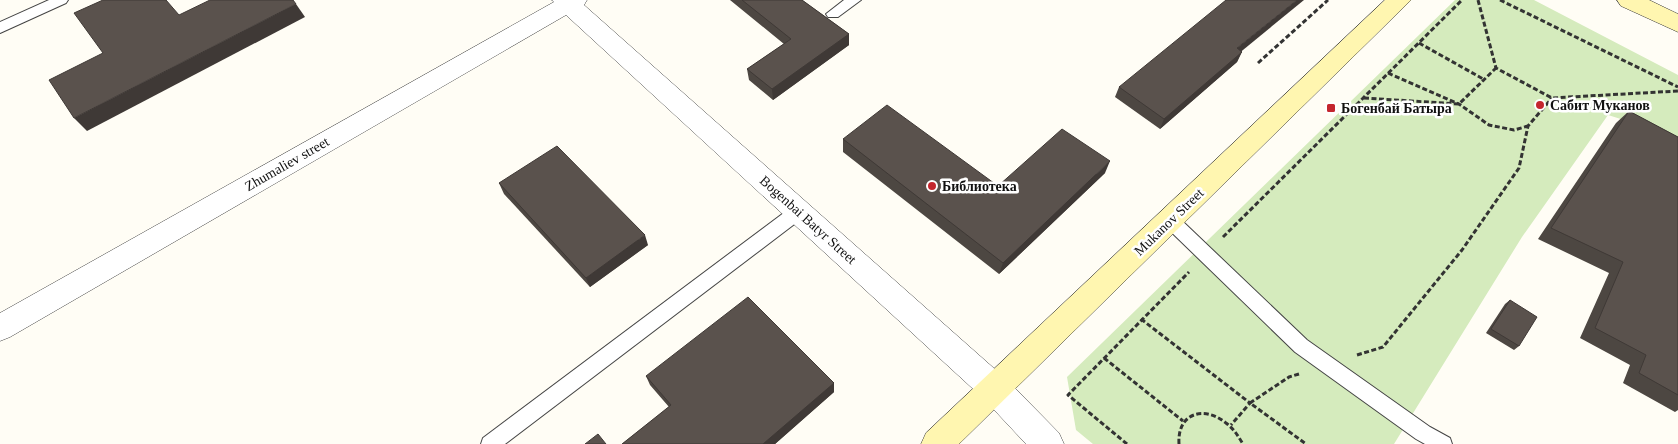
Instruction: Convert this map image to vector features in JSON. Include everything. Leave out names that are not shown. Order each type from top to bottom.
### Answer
[{"type":"main road","name":"Mukanov Street","points":[[937,444],[1399,0]]},
{"type":"main road","points":[[1629,0],[1678,24]]},
{"type":"street","name":"Bogenbai Batyr Street","points":[[569,1],[995,389],[1048,444]]},
{"type":"street","name":"Zhumaliev street","points":[[0,328],[569,1]]},
{"type":"lane","points":[[0,28],[60,0]]},
{"type":"lane","points":[[833,14],[854,0]]},
{"type":"lane","points":[[490,444],[799,211]]},
{"type":"lane","points":[[1170,221],[1301,346],[1423,433],[1443,444]]},
{"type":"path","points":[[1258,63],[1328,0]]},
{"type":"path","points":[[1126,444],[1068,395],[1141,319],[1462,0]]},
{"type":"path","points":[[1478,0],[1496,68],[1552,98],[1678,91]]},
{"type":"path","points":[[1500,0],[1678,87]]},
{"type":"path","points":[[1419,42],[1485,80]]},
{"type":"path","points":[[1363,98],[1459,104],[1496,68]]},
{"type":"path","points":[[1388,73],[1459,104],[1489,125],[1502,130],[1514,130],[1528,126]]},
{"type":"path","points":[[1231,425],[1250,403],[1289,377],[1383,346],[1462,250],[1519,168],[1528,126],[1552,98]]},
{"type":"path","points":[[1141,319],[1306,444]]},
{"type":"path","points":[[1104,358],[1183,421]]},
{"type":"path","points":[[1179,444],[1179,429],[1183,421],[1191,416],[1211,414],[1231,425],[1243,444]]},
{"type":"green space","points":[[1455,0],[1534,0],[1678,75],[1678,137],[1608,115],[1522,237],[1394,444],[1093,444],[1076,430],[1067,377]]},
{"type":"building","points":[[103,0],[166,0],[179,15],[210,0],[293,0],[296,4],[74,118],[49,80],[103,53],[74,13]]},
{"type":"building","points":[[742,0],[802,0],[849,34],[772,89],[747,69],[791,39]]},
{"type":"building","points":[[1226,0],[1297,0],[1237,48],[1242,52],[1164,119],[1119,87]]},
{"type":"building","name":"Библиотека","points":[[887,105],[998,186],[1062,129],[1110,161],[1003,263],[843,139]]},
{"type":"building","points":[[1629,111],[1678,137],[1678,395],[1639,373],[1646,355],[1595,328],[1623,262],[1551,228]]},
{"type":"building","points":[[557,146],[645,235],[586,278],[499,183]]},
{"type":"building","points":[[748,297],[834,383],[763,444],[622,444],[671,405],[646,376]]},
{"type":"building","points":[[1510,300],[1537,317],[1519,346],[1491,329]]},
{"type":"building","points":[[598,434],[606,444],[585,444]]},
{"type":"place","name":"Сабит Муканов","points":[[1540,105]]},
{"type":"place","name":"Богенбай Батыра","points":[[1331,108]]},
{"type":"place","name":"Библиотека","points":[[932,186]]}]
